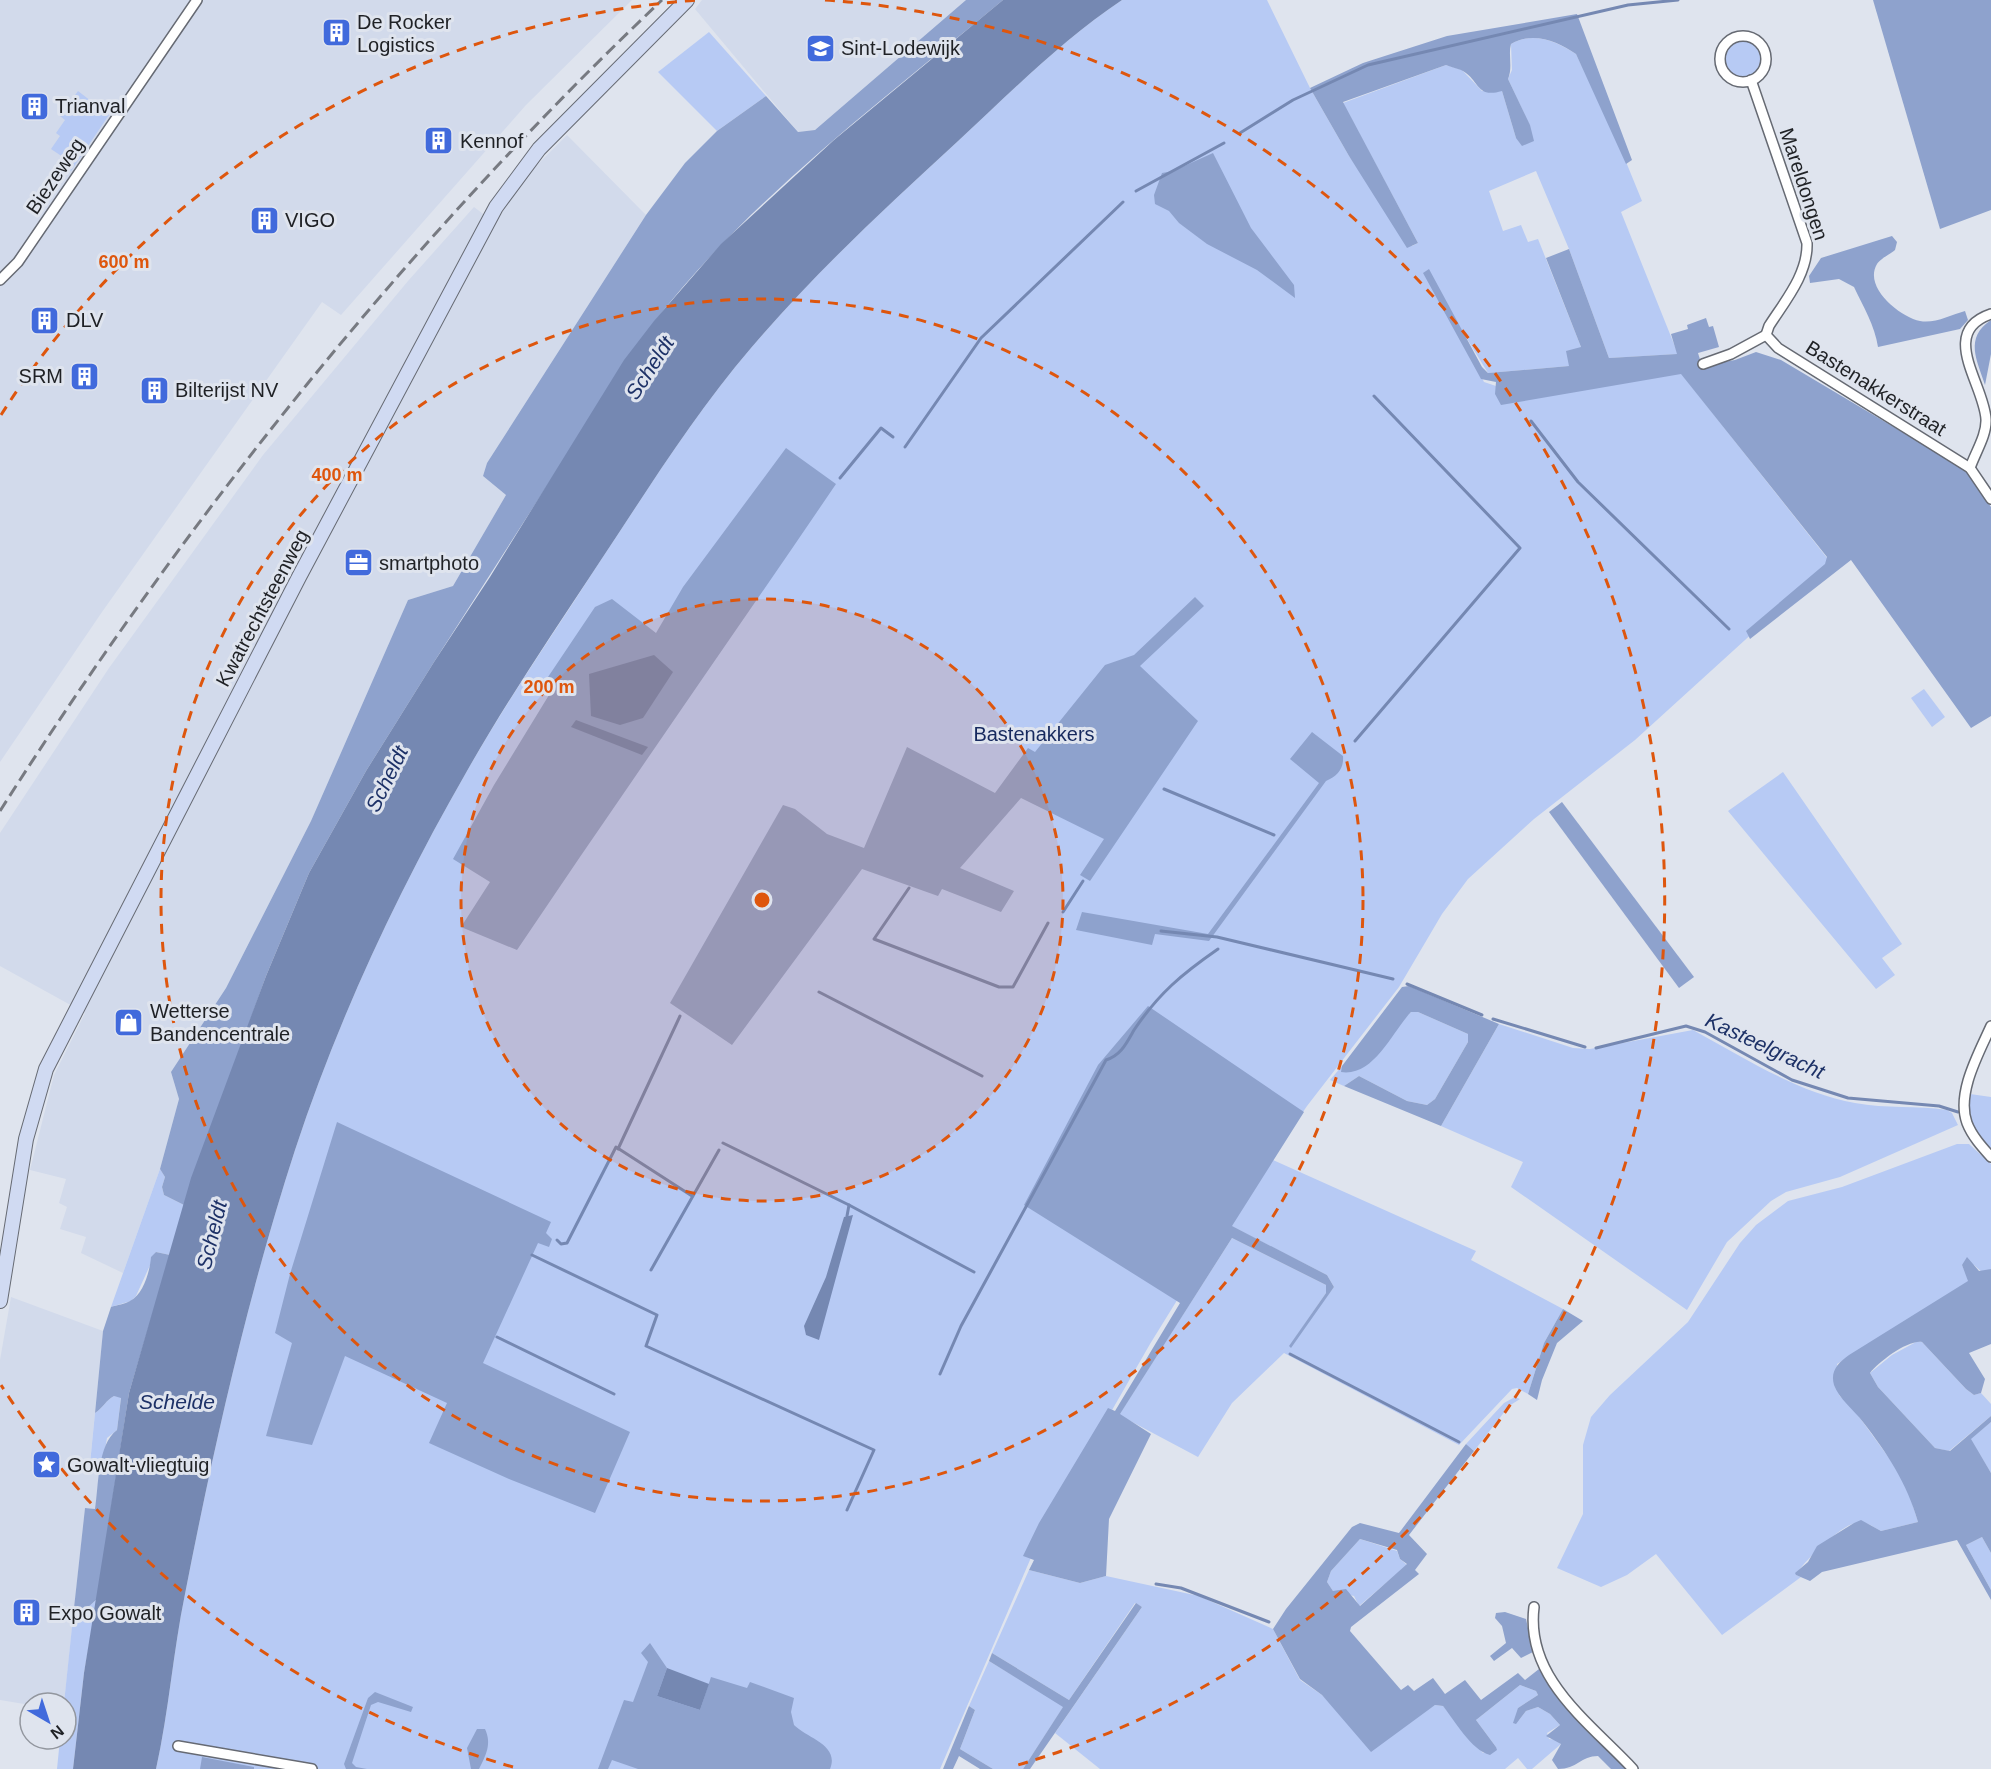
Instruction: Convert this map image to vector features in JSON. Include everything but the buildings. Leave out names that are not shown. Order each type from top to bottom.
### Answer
[{"type":"street","name":"Biezeweg","points":[[0,280],[18,262],[197,0]]},
{"type":"street","name":"Kwatrechtsteenweg","points":[[0,1301],[26,1138],[45,1069],[411,365],[496,207],[519,174],[539,149],[687,0]]},
{"type":"street","points":[[1738,36],[1753,38],[1765,52],[1764,69],[1751,80],[1732,79],[1723,70],[1720,61],[1722,49],[1731,39],[1738,36]]},
{"type":"street","name":"Mareldongen","points":[[1751,80],[1807,243],[1808,259],[1802,273],[1768,331]]},
{"type":"street","points":[[1991,314],[1974,323],[1966,335],[1966,352],[1986,417],[1983,436],[1970,468],[1991,499]]},
{"type":"street","points":[[1703,364],[1731,354],[1768,331]]},
{"type":"street","name":"Bastenakkerstraat","points":[[1768,331],[1778,348],[1970,468]]},
{"type":"street","points":[[1991,1026],[1972,1072],[1964,1109],[1971,1132],[1991,1157]]},
{"type":"street","points":[[1534,1606],[1531,1627],[1535,1650],[1544,1670],[1558,1691],[1633,1769]]},
{"type":"street","points":[[178,1746],[312,1769]]},
{"type":"shaded area","points":[[0,0],[632,0],[526,105],[341,315],[322,302],[102,612],[0,762]]},
{"type":"shaded area","name":"Sint-Lodewijk","points":[[702,0],[966,0],[815,130],[798,132],[695,9]]},
{"type":"shaded area","points":[[966,0],[1003,0],[894,89],[784,184],[732,234],[683,287],[639,342],[366,771],[309,873],[266,976],[184,1205],[164,1195],[162,1187],[165,1177],[160,1169],[179,1099],[171,1072],[226,988],[311,821],[408,600],[453,586],[506,495],[483,476],[487,463],[646,215],[685,163],[717,131],[766,96],[798,132],[815,130]]},
{"type":"shaded area","points":[[1873,0],[1991,0],[1991,210],[1940,229]]},
{"type":"shaded area","points":[[1577,14],[1632,160],[1626,164],[1576,54],[1545,39],[1527,38],[1511,44],[1508,79],[1530,125],[1534,141],[1522,146],[1516,138],[1502,91],[1493,93],[1482,90],[1467,74],[1446,65],[1343,102],[1418,243],[1407,248],[1349,156],[1310,88],[1363,63],[1447,36]]},
{"type":"shaded area","points":[[567,135],[646,215],[487,463],[483,476],[506,495],[453,586],[408,600],[311,821],[226,988],[171,1072],[179,1099],[160,1169],[123,1273],[81,1253],[86,1237],[60,1229],[67,1207],[59,1203],[66,1179],[30,1170],[54,1075],[85,1013],[0,966],[0,833],[109,668],[263,455],[408,281],[474,207],[495,223],[528,174]]},
{"type":"shaded area","points":[[1213,153],[1251,228],[1294,285],[1295,298],[1257,270],[1207,244],[1179,223],[1169,211],[1155,204],[1154,195],[1162,173],[1173,171]]},
{"type":"shaded area","points":[[1892,236],[1897,242],[1895,250],[1878,262],[1874,273],[1879,291],[1903,314],[1920,321],[1937,320],[1965,311],[1968,320],[1960,329],[1878,347],[1871,324],[1854,287],[1839,279],[1810,283],[1809,276],[1821,258]]},
{"type":"shaded area","points":[[1569,249],[1609,358],[1677,354],[1671,334],[1688,329],[1687,325],[1706,318],[1709,327],[1713,326],[1719,347],[1698,353],[1702,366],[1735,360],[1756,352],[1781,360],[1966,470],[1991,507],[1991,716],[1971,728],[1851,560],[1750,639],[1746,631],[1825,564],[1827,557],[1681,374],[1501,405],[1495,394],[1496,382],[1481,379],[1423,273],[1429,269],[1482,367],[1488,373],[1569,366],[1566,351],[1581,347],[1546,258]]},
{"type":"shaded area","points":[[1991,320],[1991,354],[1985,385],[1976,358],[1975,342],[1983,327]]},
{"type":"shaded area","points":[[786,448],[836,484],[517,950],[461,927],[490,882],[453,859],[494,785],[549,695],[548,677],[595,607],[612,599],[656,633],[683,587]]},
{"type":"shaded area","points":[[1195,597],[1204,606],[1140,666],[1198,721],[1090,881],[1080,875],[1104,839],[1021,798],[960,868],[1014,891],[1001,912],[942,889],[938,896],[862,869],[732,1045],[670,1003],[783,805],[795,809],[827,834],[864,848],[907,747],[995,793],[1028,748],[1035,752],[1105,665],[1134,655]]},
{"type":"shaded area","points":[[1312,732],[1343,756],[1341,768],[1334,777],[1326,781],[1209,941],[1155,934],[1152,945],[1076,930],[1082,912],[1208,934],[1319,783],[1290,759]]},
{"type":"shaded area","points":[[1562,802],[1694,977],[1679,988],[1549,812]]},
{"type":"shaded area","points":[[1409,986],[1499,1024],[1441,1126],[1344,1086],[1359,1076],[1407,1101],[1427,1105],[1435,1099],[1468,1042],[1468,1034],[1418,1012],[1411,1012],[1381,1051],[1363,1068],[1353,1072],[1341,1072],[1342,1066],[1402,987]]},
{"type":"shaded area","points":[[1148,1006],[1304,1112],[1232,1226],[1327,1275],[1334,1287],[1291,1348],[1289,1346],[1326,1293],[1326,1285],[1232,1238],[1120,1414],[1151,1434],[1109,1519],[1106,1576],[1080,1583],[1029,1570],[1034,1560],[1023,1556],[1039,1523],[1108,1408],[1115,1411],[1180,1303],[1024,1205],[1098,1065]]},
{"type":"shaded area","points":[[337,1122],[551,1222],[546,1233],[552,1239],[549,1247],[538,1243],[483,1363],[630,1432],[595,1513],[509,1479],[429,1443],[447,1403],[345,1356],[312,1445],[266,1436],[292,1343],[275,1333],[290,1274]]},
{"type":"shaded area","points":[[156,1252],[170,1255],[129,1393],[97,1599],[85,1610],[74,1608],[85,1508],[95,1509],[102,1455],[110,1437],[117,1430],[121,1398],[114,1396],[95,1413],[103,1331],[111,1307],[128,1302],[139,1293],[148,1275],[151,1257]]},
{"type":"shaded area","points":[[1967,1257],[1979,1271],[1991,1269],[1991,1344],[1969,1353],[1985,1379],[1981,1393],[1974,1395],[1966,1389],[1922,1342],[1901,1348],[1870,1373],[1878,1387],[1935,1448],[1950,1451],[1991,1416],[1991,1422],[1971,1439],[1991,1473],[1991,1553],[1982,1537],[1966,1545],[1991,1590],[1991,1600],[1957,1540],[1822,1572],[1810,1581],[1796,1575],[1795,1573],[1808,1562],[1817,1546],[1854,1523],[1861,1520],[1881,1531],[1918,1522],[1908,1494],[1895,1469],[1872,1434],[1839,1395],[1833,1376],[1838,1364],[1849,1355],[1968,1281],[1962,1265]]},
{"type":"shaded area","points":[[11,1297],[103,1331],[90,1463],[102,1467],[95,1509],[85,1508],[65,1691],[18,1691],[18,1703],[0,1700],[0,1360]]},
{"type":"shaded area","points":[[1563,1309],[1583,1321],[1557,1343],[1542,1380],[1537,1400],[1528,1394],[1544,1343]]},
{"type":"shaded area","points":[[1466,1444],[1474,1451],[1409,1535],[1427,1554],[1415,1570],[1419,1574],[1351,1627],[1350,1631],[1401,1690],[1408,1685],[1414,1691],[1433,1678],[1445,1694],[1465,1680],[1481,1700],[1518,1673],[1525,1680],[1539,1669],[1568,1709],[1628,1769],[1611,1769],[1598,1756],[1587,1758],[1570,1767],[1558,1769],[1552,1760],[1561,1744],[1546,1736],[1560,1725],[1550,1714],[1538,1707],[1526,1711],[1516,1724],[1513,1723],[1518,1708],[1538,1695],[1536,1691],[1520,1685],[1476,1720],[1496,1747],[1497,1750],[1490,1755],[1470,1741],[1443,1706],[1435,1705],[1371,1752],[1322,1695],[1300,1679],[1273,1629],[1286,1609],[1352,1527],[1360,1523],[1399,1533]],"holes":[[[1360,1539],[1397,1550],[1400,1559],[1407,1564],[1360,1606],[1346,1589],[1333,1591],[1327,1582],[1331,1571]]]},
{"type":"shaded area","points":[[1136,1603],[1142,1607],[1030,1769],[1023,1769],[1063,1707],[989,1661],[992,1653],[1069,1700]]},
{"type":"shaded area","points":[[1505,1612],[1526,1619],[1533,1652],[1521,1658],[1512,1648],[1494,1661],[1490,1656],[1506,1643],[1502,1626],[1495,1618],[1496,1613]]},
{"type":"shaded area","points":[[650,1643],[667,1668],[657,1696],[700,1710],[711,1677],[747,1688],[750,1682],[794,1698],[791,1712],[794,1725],[826,1748],[832,1761],[830,1769],[638,1769],[612,1760],[608,1769],[598,1769],[624,1700],[633,1702],[648,1662],[641,1653]]},
{"type":"shaded area","points":[[375,1692],[413,1707],[411,1712],[378,1702],[371,1705],[352,1763],[356,1767],[367,1769],[346,1769],[344,1764],[368,1698]]},
{"type":"shaded area","points":[[969,1706],[975,1710],[960,1749],[993,1769],[980,1769],[959,1756],[953,1769],[943,1769]]},
{"type":"shaded area","points":[[477,1729],[485,1729],[488,1745],[479,1769],[471,1769],[467,1748]]},
{"type":"shaded area","points":[[202,1757],[254,1767],[254,1769],[200,1769]]},
{"type":"green space","name":"Bastenakkers","points":[[1122,0],[1267,0],[1310,88],[1349,156],[1412,246],[1418,243],[1343,103],[1446,65],[1462,70],[1482,91],[1502,91],[1516,138],[1530,126],[1508,79],[1512,70],[1511,44],[1527,38],[1544,39],[1576,54],[1615,135],[1642,201],[1621,212],[1678,354],[1609,358],[1569,249],[1536,171],[1489,191],[1503,231],[1521,225],[1528,242],[1538,239],[1581,347],[1569,366],[1488,373],[1426,272],[1484,382],[1502,388],[1677,368],[1835,568],[1778,610],[1635,740],[1534,819],[1468,879],[1442,914],[1399,987],[1307,1106],[1197,1268],[1150,1344],[1042,1532],[940,1769],[156,1769],[181,1616],[208,1482],[233,1370],[278,1205],[312,1101],[350,1004],[417,862],[442,816],[513,694],[651,484],[729,374],[825,268],[903,192],[1057,50]]},
{"type":"green space","points":[[709,32],[766,96],[717,131],[658,72]]},
{"type":"green space","points":[[1743,40],[1756,46],[1762,59],[1756,72],[1743,78],[1730,72],[1724,59],[1730,46]]},
{"type":"green space","points":[[78,91],[109,115],[71,171],[65,167],[69,161],[51,149],[60,136],[56,133],[65,120],[60,116]]},
{"type":"green space","points":[[1924,689],[1945,717],[1932,727],[1911,698]]},
{"type":"green space","points":[[1783,772],[1902,944],[1882,958],[1895,975],[1876,989],[1728,811]]},
{"type":"green space","points":[[1411,1012],[1418,1012],[1468,1034],[1468,1042],[1435,1099],[1427,1105],[1407,1101],[1359,1076],[1344,1086],[1330,1080],[1342,1066],[1342,1072]]},
{"type":"green space","points":[[1499,1024],[1573,1048],[1590,1049],[1693,1030],[1771,1073],[1812,1091],[1867,1105],[1947,1110],[1952,1113],[1958,1125],[1840,1177],[1786,1192],[1771,1201],[1727,1242],[1687,1310],[1511,1187],[1523,1162],[1441,1126]]},
{"type":"green space","points":[[1970,1094],[1991,1097],[1991,1152],[1974,1131],[1966,1100]]},
{"type":"green space","points":[[1957,1144],[1969,1144],[1991,1164],[1991,1269],[1983,1273],[1974,1265],[1962,1265],[1969,1281],[1837,1364],[1839,1395],[1857,1414],[1897,1469],[1908,1490],[1918,1522],[1881,1531],[1862,1522],[1848,1526],[1831,1538],[1806,1562],[1796,1575],[1801,1577],[1722,1635],[1656,1554],[1627,1575],[1601,1587],[1557,1568],[1583,1514],[1583,1445],[1591,1417],[1610,1395],[1688,1322],[1740,1243],[1756,1225],[1788,1201],[1842,1187]]},
{"type":"green space","points":[[1273,1160],[1476,1251],[1471,1260],[1563,1309],[1544,1343],[1528,1394],[1517,1388],[1512,1389],[1459,1445],[1284,1353],[1232,1403],[1198,1457],[1119,1415],[1232,1238],[1326,1285],[1326,1293],[1289,1347],[1334,1287],[1327,1275],[1231,1226]]},
{"type":"green space","points":[[160,1169],[165,1177],[162,1187],[164,1195],[184,1205],[170,1255],[156,1252],[136,1296],[131,1301],[111,1307]]},
{"type":"green space","points":[[1916,1342],[1922,1342],[1966,1389],[1974,1395],[1981,1393],[1991,1404],[1991,1416],[1949,1451],[1935,1448],[1878,1387],[1870,1373],[1892,1355]]},
{"type":"green space","points":[[114,1396],[121,1397],[117,1430],[107,1438],[102,1467],[90,1464],[95,1413]]},
{"type":"green space","points":[[1515,1397],[1520,1399],[1509,1406],[1474,1451],[1466,1444],[1504,1403]]},
{"type":"green space","points":[[1991,1422],[1991,1473],[1970,1439]]},
{"type":"green space","points":[[1982,1537],[1991,1553],[1991,1590],[1966,1545]]},
{"type":"green space","points":[[1360,1539],[1397,1551],[1400,1559],[1407,1565],[1359,1606],[1354,1596],[1333,1591],[1327,1582],[1331,1571]]},
{"type":"green space","points":[[1029,1570],[1080,1583],[1106,1576],[1199,1596],[1273,1629],[1300,1680],[1322,1695],[1334,1707],[1423,1712],[1435,1705],[1443,1706],[1483,1753],[1496,1747],[1476,1720],[1520,1685],[1536,1691],[1538,1695],[1518,1708],[1519,1720],[1526,1711],[1538,1707],[1550,1714],[1560,1725],[1547,1733],[1549,1739],[1558,1740],[1561,1744],[1532,1769],[1527,1769],[1518,1758],[1505,1769],[1100,1769],[1055,1733],[1142,1607],[1135,1603],[1069,1700],[992,1653]]},
{"type":"green space","points":[[97,1599],[84,1673],[78,1725],[78,1691],[65,1691],[74,1608],[85,1610]]},
{"type":"green space","points":[[989,1661],[1064,1706],[1023,1769],[993,1769],[960,1749],[975,1710],[969,1706]]},
{"type":"green space","points":[[59,1751],[75,1751],[73,1769],[57,1769]]},
{"type":"water","name":"Schelde","points":[[1003,0],[1122,0],[1057,50],[903,192],[825,268],[751,348],[729,374],[670,456],[529,669],[482,745],[417,862],[371,956],[330,1052],[295,1150],[247,1315],[220,1426],[181,1616],[156,1769],[73,1769],[75,1751],[78,1751],[78,1725],[84,1673],[129,1393],[191,1178],[266,976],[309,873],[366,771],[490,577],[624,360],[654,321],[721,244],[834,140]]},
{"type":"water","points":[[654,655],[673,672],[643,718],[620,725],[591,716],[589,674]]},
{"type":"water","points":[[576,720],[648,747],[642,755],[571,727]]},
{"type":"water","points":[[853,1215],[819,1340],[806,1335],[804,1326],[826,1277],[844,1217]]},
{"type":"water","points":[[667,1668],[709,1684],[700,1710],[657,1696]]},
{"type":"waterway","points":[[1240,133],[1293,100],[1368,65],[1628,5],[1678,0]]},
{"type":"waterway","points":[[1136,191],[1224,143]]},
{"type":"waterway","points":[[905,447],[981,338],[1123,202]]},
{"type":"waterway","points":[[1355,741],[1520,548],[1374,396]]},
{"type":"waterway","points":[[1531,421],[1578,482],[1729,629]]},
{"type":"waterway","points":[[840,478],[881,428],[893,437]]},
{"type":"waterway","points":[[1164,789],[1274,835]]},
{"type":"waterway","points":[[1063,912],[1083,881]]},
{"type":"waterway","points":[[909,888],[874,939],[999,987],[1013,987],[1048,923]]},
{"type":"waterway","points":[[1161,931],[1217,937],[1393,979]]},
{"type":"waterway","points":[[940,1374],[961,1326],[1106,1060],[1123,1048],[1143,1017],[1162,995],[1182,976],[1218,949]]},
{"type":"waterway","points":[[1407,984],[1482,1015]]},
{"type":"waterway","points":[[819,992],[982,1076]]},
{"type":"waterway","points":[[618,1149],[680,1016]]},
{"type":"waterway","points":[[1493,1019],[1585,1047]]},
{"type":"waterway","name":"Kasteelgracht","points":[[1596,1048],[1686,1026],[1705,1032],[1792,1080],[1848,1098],[1939,1106],[1958,1112]]},
{"type":"waterway","points":[[723,1143],[849,1205],[974,1272]]},
{"type":"waterway","points":[[557,1240],[561,1244],[567,1243],[616,1147],[692,1196]]},
{"type":"waterway","points":[[651,1270],[719,1150]]},
{"type":"waterway","points":[[847,1216],[849,1205]]},
{"type":"waterway","points":[[532,1255],[657,1315],[646,1346],[874,1450],[847,1510]]},
{"type":"waterway","points":[[497,1337],[614,1394]]},
{"type":"waterway","points":[[1290,1354],[1459,1442]]},
{"type":"waterway","points":[[1156,1584],[1181,1588],[1269,1622]]},
{"type":"railway","points":[[0,811],[147,594],[225,488],[306,385],[478,187],[662,0]]},
{"type":"place","name":"De Rocker Logistics","points":[[336,33]]},
{"type":"place","name":"Sint-Lodewijk","points":[[820,48]]},
{"type":"place","name":"Trianval","points":[[34,106]]},
{"type":"place","name":"Kennof","points":[[439,141]]},
{"type":"place","name":"VIGO","points":[[264,220]]},
{"type":"place","name":"DLV","points":[[45,320]]},
{"type":"place","name":"SRM","points":[[84,376]]},
{"type":"place","name":"Bilterijst NV","points":[[154,390]]},
{"type":"place","name":"smartphoto","points":[[358,563]]},
{"type":"place","name":"Wetterse Bandencentrale","points":[[129,1022]]},
{"type":"place","name":"Gowalt-vliegtuig","points":[[46,1465]]},
{"type":"place","name":"Expo Gowalt","points":[[27,1613]]},
{"type":"water label","name":"Scheldt","points":[[650,368]]},
{"type":"water label","name":"Scheldt","points":[[387,779]]},
{"type":"water label","name":"Scheldt","points":[[212,1235]]}]
